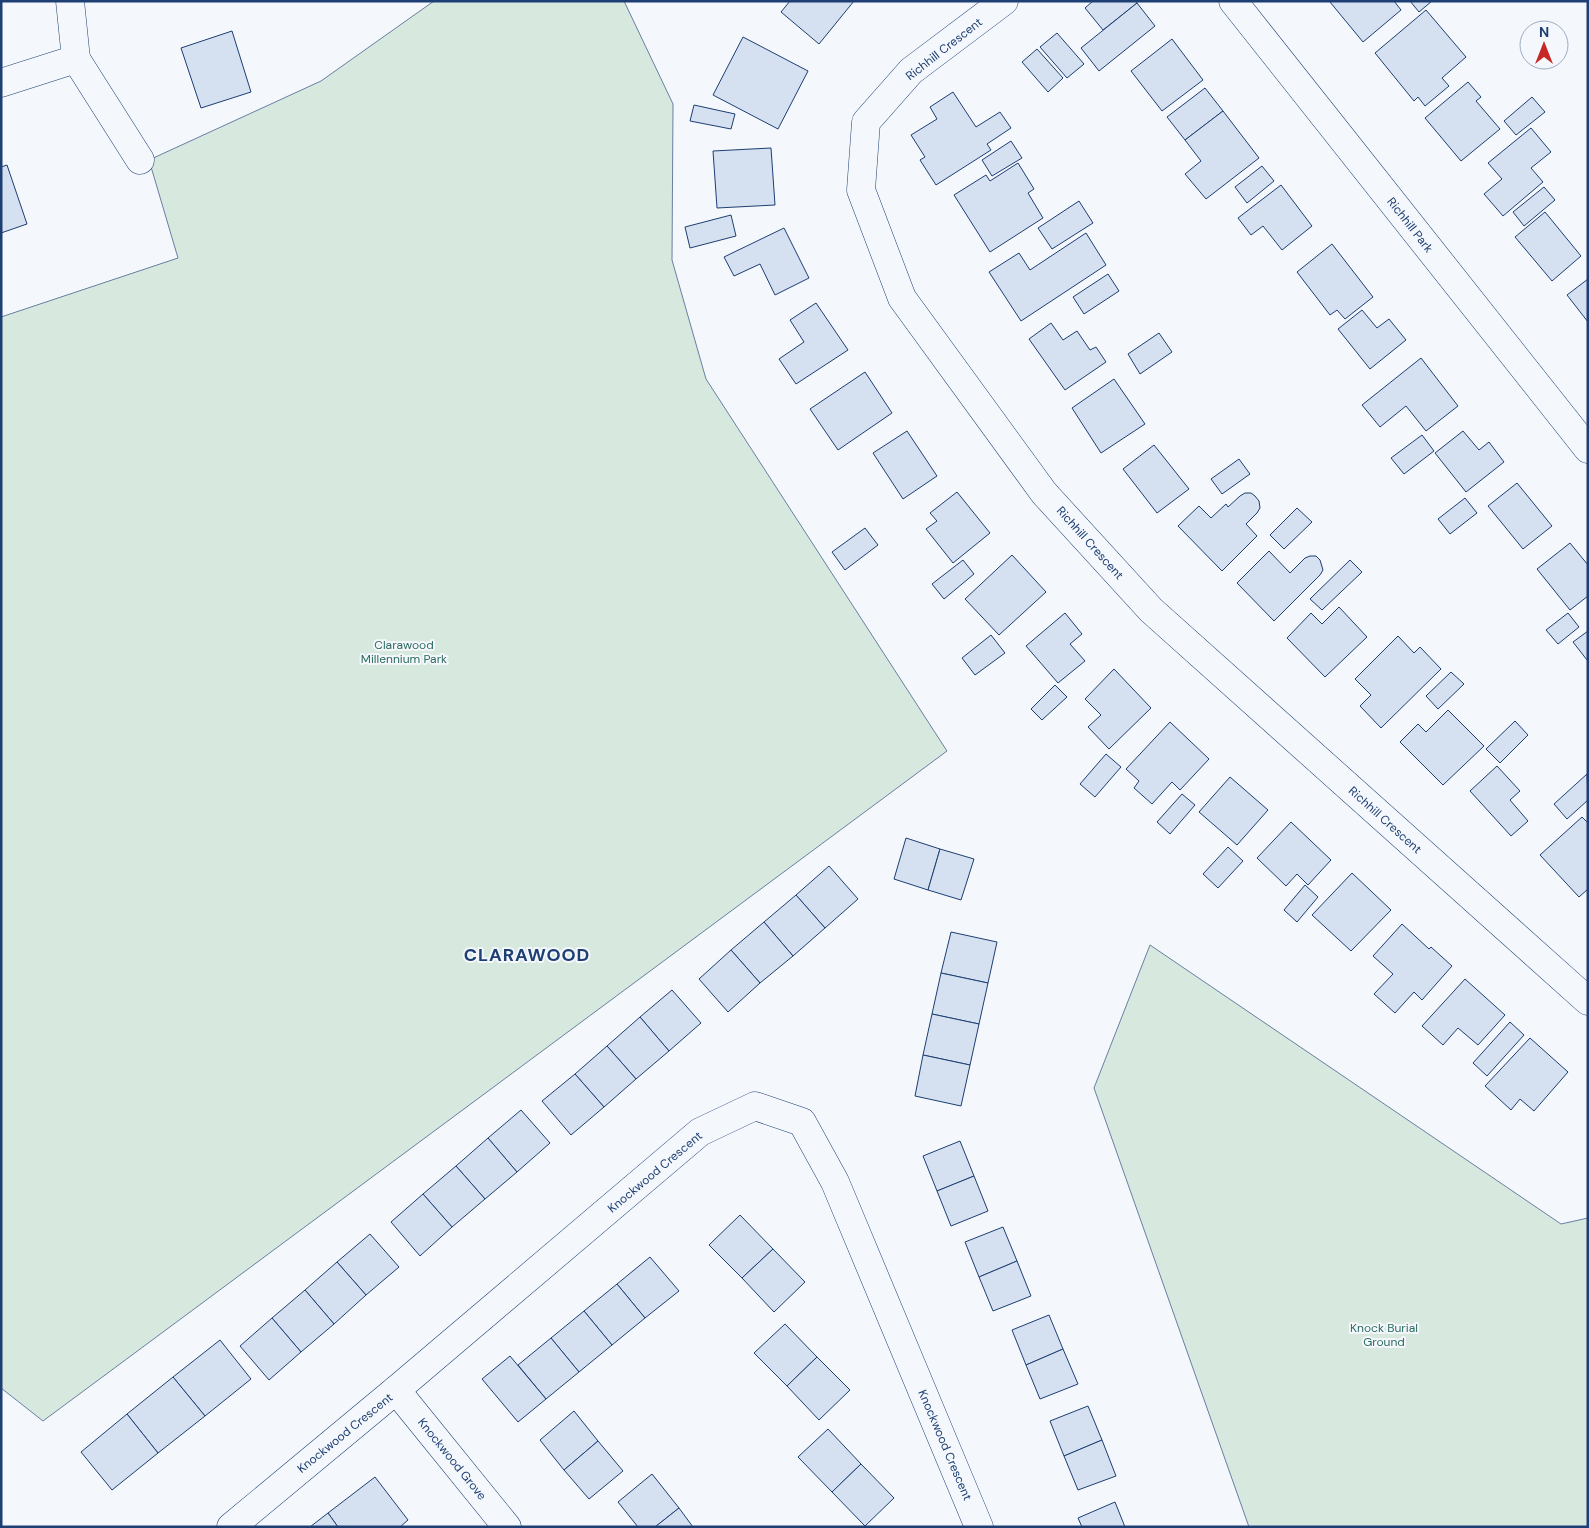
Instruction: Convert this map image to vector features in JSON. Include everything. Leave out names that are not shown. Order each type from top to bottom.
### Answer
[{"type":"street","points":[[70,1],[76,59],[140,160]]},
{"type":"street","name":"Richhill Crescent","points":[[1004,1],[911,72],[866,122],[860,190],[902,298],[1044,493],[1151,610],[1588,1001]]},
{"type":"street","name":"Richhill Park","points":[[1233,1],[1588,449]]},
{"type":"street","points":[[1,83],[76,59]]},
{"type":"street","name":"Knockwood Crescent","points":[[230,1527],[396,1390],[700,1132],[755,1106],[802,1122],[835,1182],[980,1527]]},
{"type":"street","name":"Knockwood Grove","points":[[396,1390],[507,1527]]},
{"type":"green space","name":"Clarawood Millennium Park","points":[[434,1],[624,1],[673,104],[672,260],[706,379],[947,751],[43,1421],[1,1388],[1,317],[178,258],[149,160],[321,81]]},
{"type":"green space","name":"Knock Burial Ground","points":[[1150,945],[1561,1224],[1588,1218],[1588,1527],[1249,1527],[1094,1088]]},
{"type":"building","points":[[790,1],[854,1],[819,44],[781,12]]},
{"type":"building","points":[[1093,1],[1136,1],[1137,3],[1103,30],[1085,8]]},
{"type":"building","points":[[1331,1],[1394,1],[1401,10],[1363,42]]},
{"type":"building","points":[[1410,1],[1432,1],[1419,12]]},
{"type":"building","points":[[1137,3],[1155,26],[1099,71],[1081,48]]},
{"type":"building","points":[[1426,10],[1466,57],[1442,78],[1449,86],[1425,106],[1418,97],[1414,101],[1375,53]]},
{"type":"building","points":[[232,31],[251,92],[201,108],[181,48]]},
{"type":"building","points":[[1057,33],[1084,64],[1067,78],[1040,47]]},
{"type":"building","points":[[743,37],[808,71],[778,129],[713,95]]},
{"type":"building","points":[[1172,39],[1203,80],[1162,111],[1131,71]]},
{"type":"building","points":[[1037,49],[1063,78],[1048,92],[1022,62]]},
{"type":"building","points":[[1468,82],[1481,97],[1476,101],[1500,129],[1461,161],[1425,118]]},
{"type":"building","points":[[1205,88],[1223,111],[1185,140],[1167,117]]},
{"type":"building","points":[[953,92],[976,127],[1000,112],[1011,128],[987,144],[991,150],[936,185],[920,160],[925,157],[911,135],[937,119],[930,107]]},
{"type":"building","points":[[1532,97],[1545,112],[1516,135],[1504,121]]},
{"type":"building","points":[[694,105],[735,114],[731,129],[690,121]]},
{"type":"building","points":[[1223,111],[1259,158],[1206,199],[1185,174],[1201,161],[1185,140]]},
{"type":"building","points":[[1531,128],[1551,152],[1531,168],[1543,182],[1503,216],[1484,194],[1502,179],[1488,163]]},
{"type":"building","points":[[1011,141],[1022,158],[992,176],[982,160]]},
{"type":"building","points":[[771,148],[775,205],[717,208],[713,151]]},
{"type":"building","points":[[1018,163],[1034,189],[1028,193],[1043,218],[990,252],[954,195],[986,175],[990,181]]},
{"type":"building","points":[[7,165],[27,224],[1,233],[1,167]]},
{"type":"building","points":[[1262,166],[1274,181],[1247,203],[1235,187]]},
{"type":"building","points":[[1281,185],[1312,226],[1282,250],[1263,226],[1251,235],[1238,218]]},
{"type":"building","points":[[1544,187],[1555,200],[1524,226],[1513,212]]},
{"type":"building","points":[[1079,201],[1093,223],[1052,249],[1038,228]]},
{"type":"building","points":[[1545,212],[1581,256],[1552,281],[1515,237]]},
{"type":"building","points":[[731,215],[736,236],[690,248],[685,227]]},
{"type":"building","points":[[784,228],[809,278],[775,295],[760,264],[734,276],[724,257]]},
{"type":"building","points":[[1086,233],[1106,265],[1021,321],[989,272],[1019,253],[1030,270]]},
{"type":"building","points":[[1332,244],[1373,297],[1345,319],[1337,310],[1330,315],[1297,272]]},
{"type":"building","points":[[1108,274],[1119,291],[1084,314],[1073,297]]},
{"type":"building","points":[[1588,279],[1588,322],[1567,295]]},
{"type":"building","points":[[816,303],[848,350],[796,384],[779,359],[804,342],[790,320]]},
{"type":"building","points":[[1362,310],[1377,328],[1389,319],[1406,340],[1370,369],[1338,329]]},
{"type":"building","points":[[1051,323],[1063,340],[1077,331],[1090,350],[1096,347],[1106,362],[1065,390],[1029,339]]},
{"type":"building","points":[[1159,333],[1172,352],[1140,374],[1128,354]]},
{"type":"building","points":[[1421,358],[1458,406],[1426,431],[1406,406],[1380,427],[1362,405]]},
{"type":"building","points":[[865,372],[892,413],[838,450],[810,409]]},
{"type":"building","points":[[1114,379],[1145,424],[1101,453],[1072,408]]},
{"type":"building","points":[[907,431],[937,476],[903,499],[873,453]]},
{"type":"building","points":[[1463,431],[1479,450],[1489,442],[1504,462],[1466,492],[1435,453]]},
{"type":"building","points":[[1422,435],[1434,451],[1404,474],[1391,458]]},
{"type":"building","points":[[1154,445],[1189,489],[1157,513],[1123,469]]},
{"type":"building","points":[[1239,459],[1250,474],[1222,494],[1211,479]]},
{"type":"building","points":[[1517,483],[1552,526],[1523,549],[1488,506]]},
{"type":"building","points":[[957,492],[990,533],[953,563],[926,529],[937,521],[930,513]]},
{"type":"building","points":[[1245,493],[1251,493],[1259,501],[1260,508],[1246,524],[1257,536],[1222,571],[1178,526],[1199,506],[1211,518],[1226,504],[1228,507]]},
{"type":"building","points":[[1465,498],[1477,513],[1450,534],[1438,519]]},
{"type":"building","points":[[1297,508],[1312,522],[1284,549],[1270,535]]},
{"type":"building","points":[[865,528],[878,545],[845,570],[832,552]]},
{"type":"building","points":[[1570,543],[1588,565],[1588,596],[1570,610],[1537,569]]},
{"type":"building","points":[[1269,551],[1290,573],[1305,558],[1310,556],[1316,556],[1320,560],[1323,570],[1274,621],[1237,583]]},
{"type":"building","points":[[1012,555],[1046,592],[999,635],[965,599]]},
{"type":"building","points":[[963,560],[974,574],[944,599],[932,584]]},
{"type":"building","points":[[1350,560],[1362,572],[1322,610],[1310,599]]},
{"type":"building","points":[[1339,607],[1367,637],[1325,677],[1287,638],[1311,613],[1322,624]]},
{"type":"building","points":[[1065,613],[1082,634],[1070,644],[1085,661],[1058,683],[1026,646]]},
{"type":"building","points":[[1568,613],[1579,627],[1558,644],[1546,630]]},
{"type":"building","points":[[1588,631],[1588,659],[1587,660],[1573,642]]},
{"type":"building","points":[[991,635],[1005,653],[975,675],[962,658]]},
{"type":"building","points":[[1398,636],[1414,653],[1420,647],[1441,669],[1381,728],[1360,706],[1371,695],[1355,679]]},
{"type":"building","points":[[1114,669],[1151,708],[1109,749],[1088,727],[1101,715],[1085,699]]},
{"type":"building","points":[[1451,672],[1464,684],[1438,709],[1426,696]]},
{"type":"building","points":[[1055,685],[1067,697],[1042,720],[1031,709]]},
{"type":"building","points":[[1448,710],[1484,746],[1443,785],[1400,742],[1418,724],[1426,732]]},
{"type":"building","points":[[1515,721],[1528,735],[1500,763],[1486,749]]},
{"type":"building","points":[[1170,722],[1209,759],[1180,790],[1172,782],[1152,804],[1134,788],[1139,781],[1126,769]]},
{"type":"building","points":[[1106,754],[1121,767],[1095,797],[1080,784]]},
{"type":"building","points":[[1497,766],[1520,791],[1510,800],[1528,821],[1511,836],[1470,791]]},
{"type":"building","points":[[1587,774],[1588,800],[1567,819],[1554,804]]},
{"type":"building","points":[[1230,777],[1268,810],[1237,845],[1199,812]]},
{"type":"building","points":[[1182,794],[1195,805],[1170,834],[1157,822]]},
{"type":"building","points":[[1582,817],[1588,823],[1588,889],[1579,897],[1540,855]]},
{"type":"building","points":[[1291,822],[1331,860],[1308,885],[1297,874],[1286,886],[1257,858]]},
{"type":"building","points":[[906,838],[940,849],[928,890],[894,879]]},
{"type":"building","points":[[1228,847],[1243,861],[1218,888],[1203,874]]},
{"type":"building","points":[[940,849],[974,859],[961,900],[928,890]]},
{"type":"building","points":[[829,866],[858,899],[825,928],[796,895]]},
{"type":"building","points":[[1352,873],[1391,910],[1351,951],[1312,915]]},
{"type":"building","points":[[1305,885],[1318,897],[1297,922],[1284,910]]},
{"type":"building","points":[[796,895],[825,928],[793,956],[764,922]]},
{"type":"building","points":[[764,922],[793,956],[760,983],[731,950]]},
{"type":"building","points":[[1402,924],[1429,949],[1431,947],[1452,966],[1422,1000],[1414,992],[1395,1013],[1374,994],[1393,974],[1373,956]]},
{"type":"building","points":[[951,932],[997,942],[988,983],[941,973]]},
{"type":"building","points":[[731,950],[760,983],[728,1012],[699,979]]},
{"type":"building","points":[[941,973],[988,983],[979,1024],[932,1014]]},
{"type":"building","points":[[1465,979],[1505,1015],[1478,1045],[1458,1028],[1443,1045],[1422,1026]]},
{"type":"building","points":[[672,990],[701,1023],[669,1051],[640,1017]]},
{"type":"building","points":[[932,1014],[979,1024],[970,1065],[923,1055]]},
{"type":"building","points":[[640,1017],[669,1051],[636,1079],[607,1046]]},
{"type":"building","points":[[1510,1022],[1524,1035],[1487,1076],[1473,1063]]},
{"type":"building","points":[[1530,1038],[1568,1072],[1534,1111],[1520,1099],[1511,1110],[1485,1086]]},
{"type":"building","points":[[607,1046],[636,1079],[604,1107],[575,1074]]},
{"type":"building","points":[[923,1055],[970,1065],[961,1106],[915,1096]]},
{"type":"building","points":[[575,1074],[604,1107],[571,1135],[542,1101]]},
{"type":"building","points":[[521,1110],[550,1143],[517,1172],[488,1138]]},
{"type":"building","points":[[488,1138],[517,1172],[485,1199],[456,1166]]},
{"type":"building","points":[[960,1141],[974,1176],[937,1191],[923,1156]]},
{"type":"building","points":[[456,1166],[485,1199],[452,1227],[423,1194]]},
{"type":"building","points":[[974,1176],[988,1211],[951,1226],[937,1191]]},
{"type":"building","points":[[423,1194],[452,1227],[420,1256],[391,1222]]},
{"type":"building","points":[[740,1215],[773,1249],[742,1278],[709,1245]]},
{"type":"building","points":[[1003,1227],[1017,1261],[979,1277],[965,1242]]},
{"type":"building","points":[[370,1234],[399,1267],[366,1295],[337,1262]]},
{"type":"building","points":[[773,1249],[805,1282],[774,1312],[742,1278]]},
{"type":"building","points":[[650,1257],[679,1291],[645,1318],[617,1284]]},
{"type":"building","points":[[1017,1261],[1031,1296],[993,1311],[979,1277]]},
{"type":"building","points":[[337,1262],[366,1295],[334,1324],[305,1290]]},
{"type":"building","points":[[617,1284],[645,1318],[612,1345],[584,1311]]},
{"type":"building","points":[[305,1290],[334,1324],[301,1352],[272,1318]]},
{"type":"building","points":[[584,1311],[612,1345],[579,1372],[551,1338]]},
{"type":"building","points":[[1049,1315],[1063,1349],[1026,1365],[1012,1330]]},
{"type":"building","points":[[272,1318],[301,1352],[269,1380],[240,1346]]},
{"type":"building","points":[[785,1324],[817,1357],[787,1386],[754,1353]]},
{"type":"building","points":[[551,1338],[579,1372],[546,1399],[518,1365]]},
{"type":"building","points":[[220,1340],[251,1379],[205,1416],[173,1377]]},
{"type":"building","points":[[1063,1349],[1078,1384],[1040,1399],[1026,1365]]},
{"type":"building","points":[[510,1356],[546,1399],[518,1422],[482,1379]]},
{"type":"building","points":[[817,1357],[850,1390],[819,1420],[787,1386]]},
{"type":"building","points":[[173,1377],[205,1416],[158,1453],[127,1414]]},
{"type":"building","points":[[1088,1406],[1102,1440],[1064,1456],[1050,1421]]},
{"type":"building","points":[[574,1411],[598,1441],[564,1470],[540,1440]]},
{"type":"building","points":[[127,1414],[158,1453],[112,1490],[81,1452]]},
{"type":"building","points":[[828,1429],[861,1464],[832,1492],[798,1457]]},
{"type":"building","points":[[1102,1440],[1116,1476],[1078,1490],[1064,1456]]},
{"type":"building","points":[[598,1441],[623,1471],[589,1499],[564,1470]]},
{"type":"building","points":[[861,1464],[894,1498],[865,1526],[832,1492]]},
{"type":"building","points":[[652,1474],[679,1508],[655,1527],[638,1527],[618,1502]]},
{"type":"building","points":[[375,1477],[408,1520],[400,1527],[338,1527],[328,1513]]},
{"type":"building","points":[[1115,1502],[1125,1527],[1082,1527],[1078,1518]]},
{"type":"building","points":[[679,1508],[693,1527],[655,1527]]},
{"type":"building","points":[[328,1513],[338,1527],[310,1527]]},
{"type":"district","name":"CLARAWOOD","points":[[527,955]]}]
